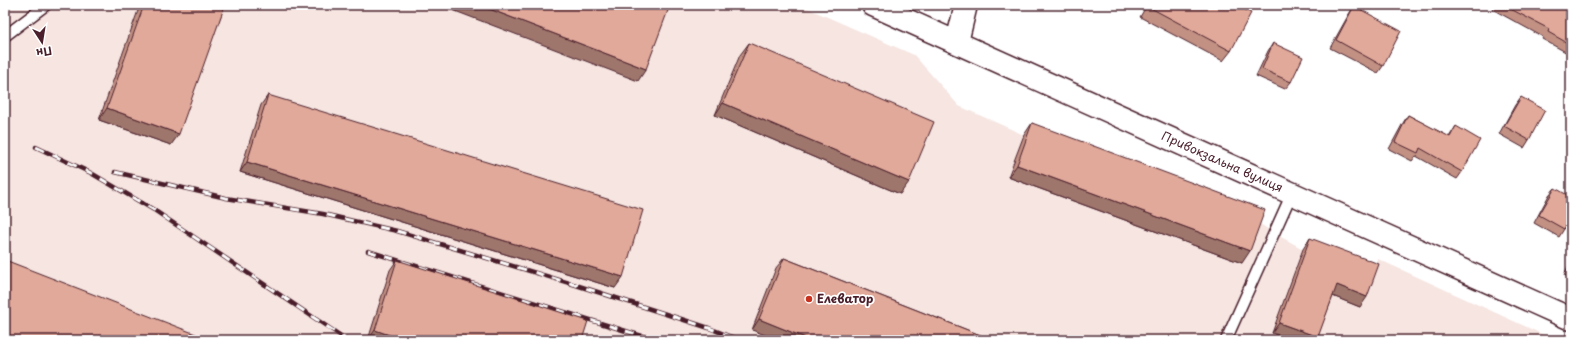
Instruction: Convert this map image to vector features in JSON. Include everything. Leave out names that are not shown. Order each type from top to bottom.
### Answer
[{"type":"street","name":"Привокзальна вулиця","points":[[873,5],[1571,319]]},
{"type":"street","points":[[957,42],[966,5]]},
{"type":"lane","points":[[5,36],[46,5]]},
{"type":"lane","points":[[1226,340],[1292,193]]},
{"type":"shaded area","points":[[5,5],[800,5],[914,55],[959,106],[1024,135],[1257,222],[1303,249],[1372,274],[1378,259],[1555,340],[5,340]]},
{"type":"building","points":[[144,5],[225,5],[179,134],[107,108]]},
{"type":"building","points":[[479,5],[670,5],[646,69]]},
{"type":"building","points":[[1236,5],[1251,13],[1231,51],[1147,6]]},
{"type":"building","points":[[1503,5],[1563,5],[1571,9],[1571,45],[1548,32],[1549,29]]},
{"type":"building","points":[[1354,6],[1401,31],[1383,66],[1336,40]]},
{"type":"building","points":[[749,43],[934,122],[909,182],[723,103]]},
{"type":"building","points":[[1273,43],[1303,57],[1291,82],[1262,69]]},
{"type":"building","points":[[268,95],[643,210],[623,277],[247,162]]},
{"type":"building","points":[[1521,97],[1545,110],[1529,140],[1504,126]]},
{"type":"building","points":[[1408,115],[1450,137],[1456,126],[1480,140],[1462,172],[1420,148],[1418,153],[1395,142]]},
{"type":"building","points":[[1032,123],[1265,210],[1250,251],[1017,165]]},
{"type":"building","points":[[1555,188],[1571,197],[1571,217],[1564,229],[1539,215]]},
{"type":"building","points":[[1310,238],[1379,264],[1367,297],[1337,285],[1318,337],[1279,323]]},
{"type":"building","name":"Елеватор","points":[[784,258],[993,340],[811,340],[759,319]]},
{"type":"building","points":[[5,260],[211,340],[5,340]]},
{"type":"building","points":[[397,260],[588,321],[582,340],[404,340],[375,330]]},
{"type":"railway","points":[[36,147],[91,173],[154,210],[347,340]]},
{"type":"railway","points":[[115,172],[226,198],[323,214],[397,231],[576,285],[709,328],[739,340]]},
{"type":"railway","points":[[368,251],[655,340]]},
{"type":"place","name":"Елеватор","points":[[809,299]]}]
